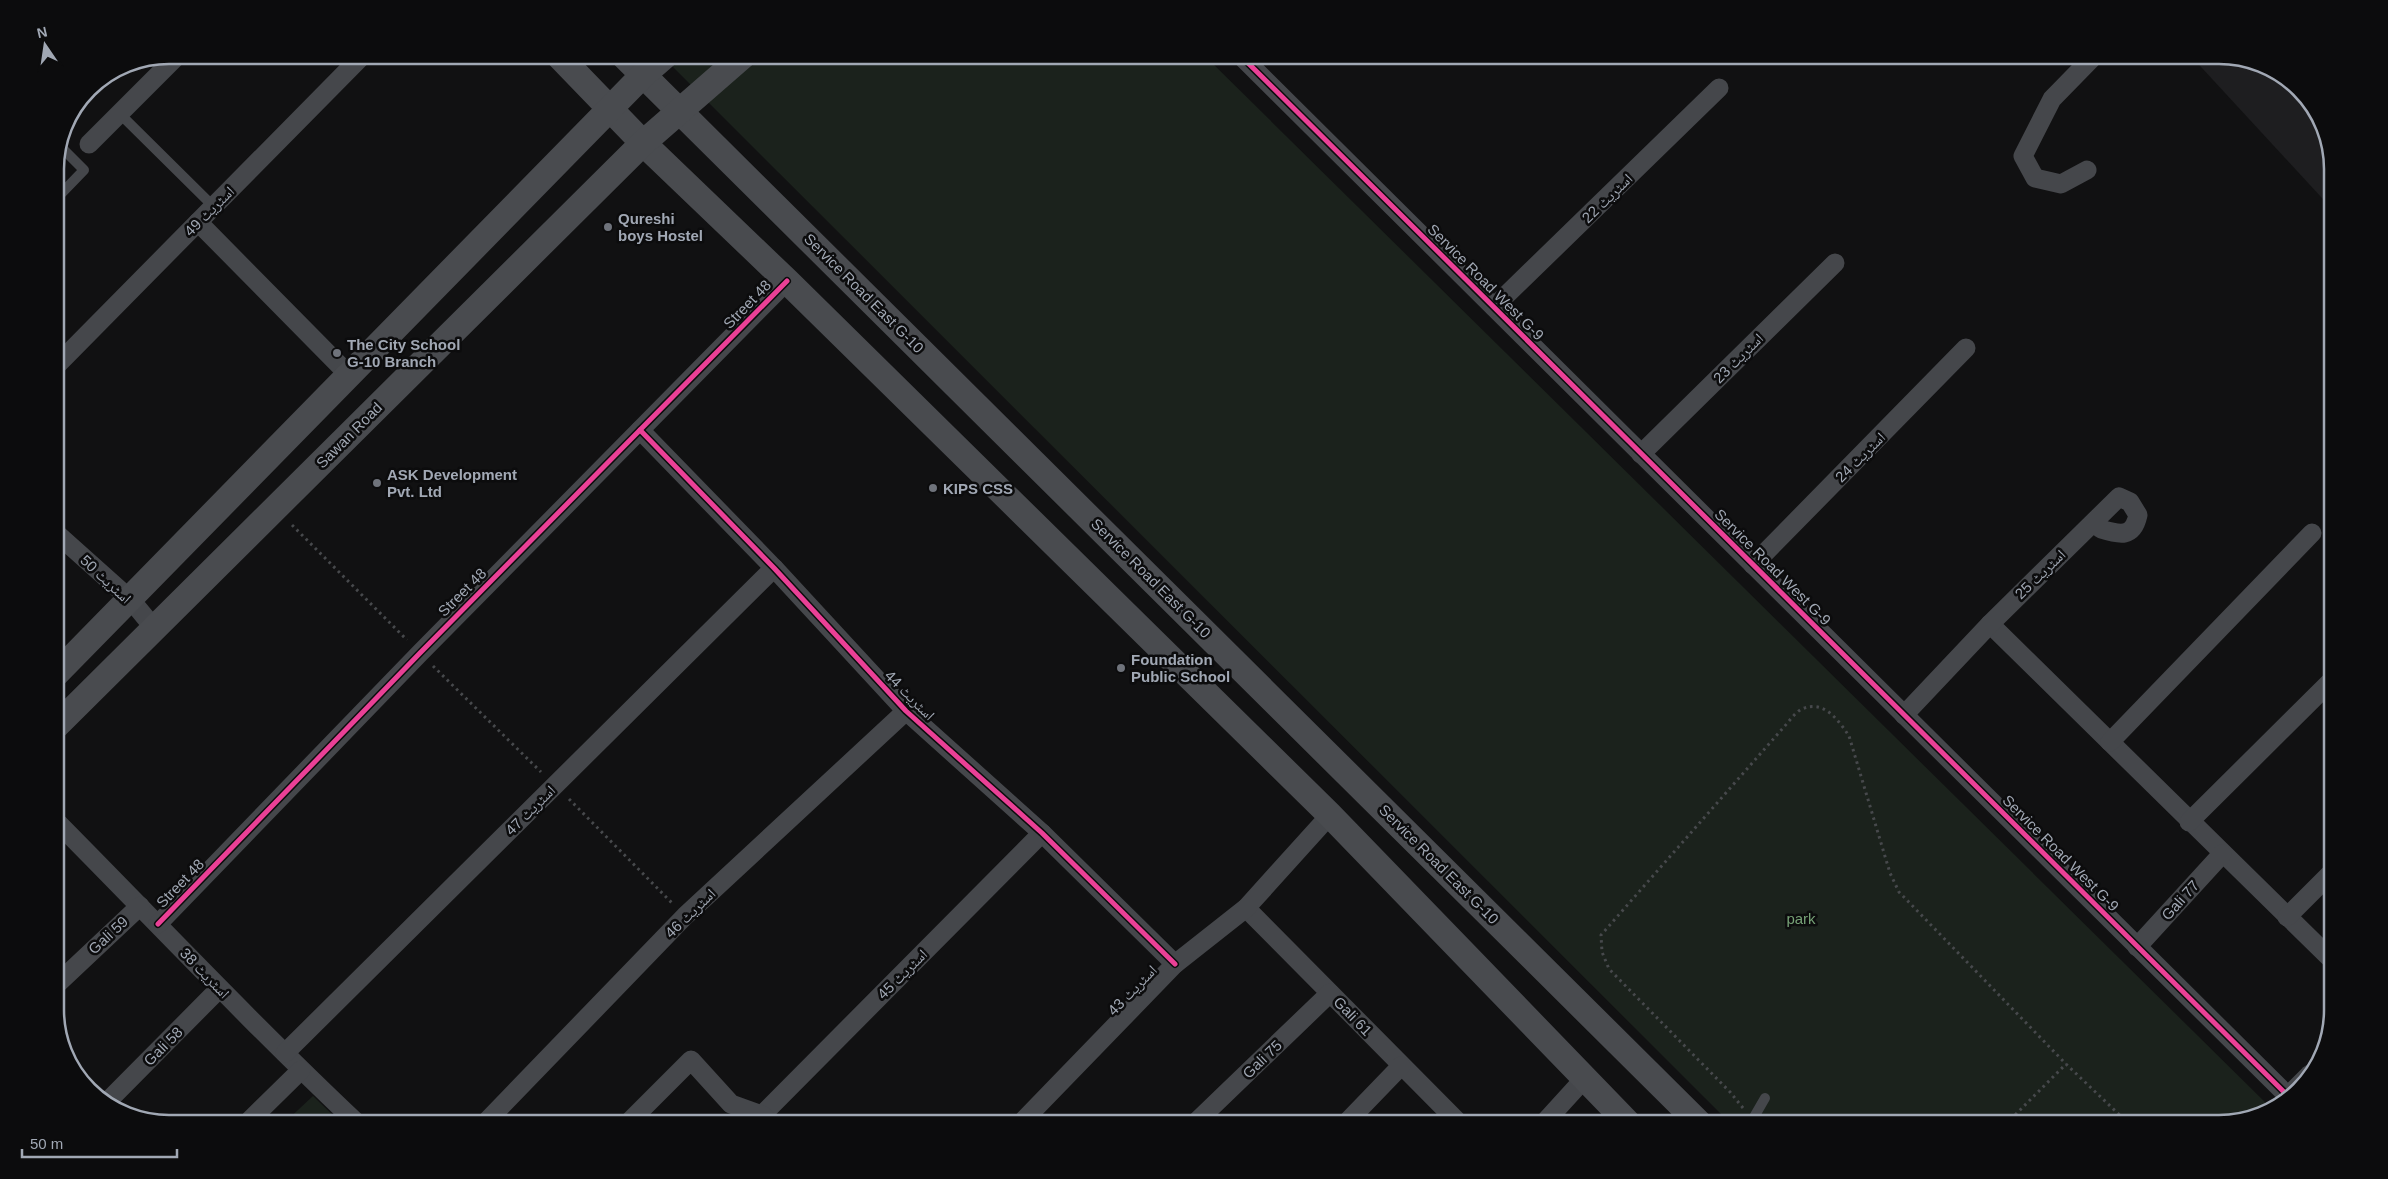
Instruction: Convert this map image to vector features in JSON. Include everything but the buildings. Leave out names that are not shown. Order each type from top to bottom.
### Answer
[{"type":"main road","points":[[567,64],[612,108],[643,143],[787,281],[1330,815],[1620,1115]]},
{"type":"main road","name":"Service Road East G-10","points":[[632,64],[1691,1115]]},
{"type":"main road","points":[[64,666],[656,64]]},
{"type":"main road","name":"Sawan Road","points":[[64,718],[643,143],[734,64]]},
{"type":"street","points":[[88,144],[169,64]]},
{"type":"street","name":"اسٹریٹ 49","points":[[64,358],[354,64]]},
{"type":"street","name":"Service Road West G-9","points":[[1249,64],[2284,1093]]},
{"type":"street","points":[[2086,64],[2052,99],[2023,156],[2036,178],[2060,184],[2087,170]]},
{"type":"street","name":"اسٹریٹ 22","points":[[1494,307],[1719,88]]},
{"type":"street","points":[[198,222],[350,376]]},
{"type":"street","name":"اسٹریٹ 23","points":[[1642,454],[1835,263]]},
{"type":"street","name":"Street 48","points":[[158,924],[420,653],[787,281]]},
{"type":"street","name":"اسٹریٹ 24","points":[[1753,565],[1966,348]]},
{"type":"street","name":"اسٹریٹ 44","points":[[640,430],[774,568],[906,712],[1042,832],[1174,964]]},
{"type":"street","name":"اسٹریٹ 25","points":[[1904,715],[1990,624],[2119,496],[2130,502],[2138,515],[2136,526],[2130,532],[2120,534],[2101,528],[2097,522]]},
{"type":"street","points":[[2110,742],[2312,533]]},
{"type":"street","name":"اسٹریٹ 50","points":[[64,540],[131,600],[154,628]]},
{"type":"street","name":"اسٹریٹ 47","points":[[285,1053],[774,568]]},
{"type":"street","points":[[1990,624],[2189,822],[2324,952]]},
{"type":"street","points":[[2189,822],[2324,688]]},
{"type":"street","name":"اسٹریٹ 46","points":[[493,1115],[685,916],[906,712]]},
{"type":"street","name":"اسٹریٹ 43","points":[[1029,1115],[1174,964],[1246,908],[1330,815]]},
{"type":"street","name":"اسٹریٹ 38","points":[[64,829],[219,989],[348,1115]]},
{"type":"street","name":"اسٹریٹ 45","points":[[771,1115],[1042,832]]},
{"type":"street","name":"Gali 77","points":[[2138,947],[2222,854]]},
{"type":"street","points":[[2287,917],[2324,880]]},
{"type":"street","name":"Gali 59","points":[[64,978],[140,906]]},
{"type":"street","name":"Gali 61","points":[[1246,908],[1451,1115]]},
{"type":"street","name":"Gali 58","points":[[111,1098],[219,989]]},
{"type":"street","name":"Gali 75","points":[[1203,1115],[1330,993]]},
{"type":"street","points":[[636,1115],[691,1060],[731,1104],[755,1115]]},
{"type":"street","points":[[1354,1115],[1401,1066]]},
{"type":"street","points":[[255,1115],[301,1070]]},
{"type":"street","points":[[1551,1115],[1584,1079]]},
{"type":"lane","points":[[119,113],[213,206]]},
{"type":"lane","points":[[64,191],[84,170],[66,152]]},
{"type":"lane","points":[[1755,1115],[1766,1098]]},
{"type":"path","points":[[275,508],[685,916]]},
{"type":"path","points":[[1746,1115],[1730,1092],[1609,969],[1602,952],[1601,935],[1802,709],[1816,707],[1828,711],[1837,718],[1848,736],[1890,873],[1899,892],[2066,1064],[2120,1115]]},
{"type":"path","points":[[2015,1115],[2066,1064]]},
{"type":"shaded area","points":[[2198,64],[2246,67],[2278,81],[2298,100],[2307,110],[2319,135],[2324,162],[2324,200]]},
{"type":"green space","name":"park","points":[[670,64],[1213,64],[2267,1104],[2246,1112],[2219,1115],[1722,1115]]},
{"type":"green space","points":[[313,1096],[333,1115],[293,1115]]},
{"type":"cycle path","points":[[1249,64],[2284,1092]]},
{"type":"cycle path","points":[[158,924],[420,653],[787,281]]},
{"type":"cycle path","points":[[640,430],[774,568],[906,711],[1042,833],[1175,964]]},
{"type":"place","name":"Qureshi boys Hostel","points":[[608,227]]},
{"type":"place","name":"The City School G-10 Branch","points":[[337,353]]},
{"type":"place","name":"ASK Development Pvt. Ltd","points":[[377,483]]},
{"type":"place","name":"KIPS CSS","points":[[933,488]]},
{"type":"place","name":"Foundation Public School","points":[[1121,668]]}]
